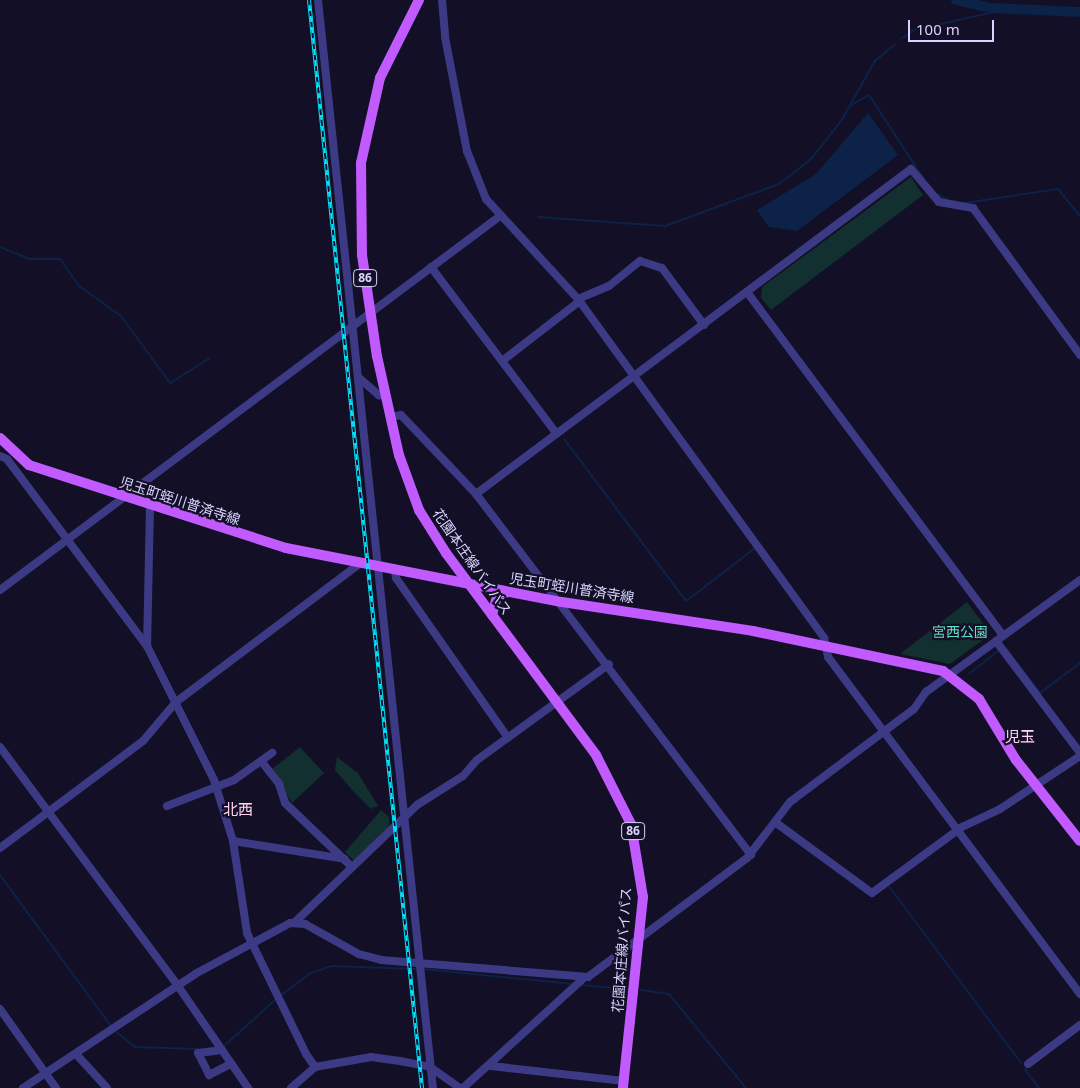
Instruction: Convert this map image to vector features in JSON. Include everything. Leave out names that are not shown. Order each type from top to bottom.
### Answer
[{"type":"main road","name":"花園本庄線バイパス","points":[[419,0],[380,78],[361,163],[362,256],[385,394],[390,417],[419,510],[450,558],[596,755],[631,824],[642,888],[639,939],[624,1084]]},
{"type":"main road","name":"児玉町蛭川普済寺線","points":[[0,438],[6,456],[29,465],[124,498],[286,548],[471,586],[562,602],[687,618],[827,646],[951,675],[979,700],[1034,785],[1080,841]]},
{"type":"main road","points":[[442,579],[449,574],[450,558]]},
{"type":"main road","points":[[492,615],[497,596],[509,592]]},
{"type":"street","points":[[318,0],[433,1088]]},
{"type":"street","points":[[442,0],[443,26],[470,160],[486,199],[579,300],[827,646],[828,658],[1080,994]]},
{"type":"street","points":[[476,494],[911,169],[938,202],[973,208],[1080,355]]},
{"type":"street","points":[[0,590],[500,216]]},
{"type":"street","points":[[502,361],[579,300],[609,286],[640,261],[662,268],[704,325]]},
{"type":"street","points":[[431,267],[556,433]]},
{"type":"street","points":[[747,292],[1003,635]]},
{"type":"street","points":[[358,377],[379,395],[385,394]]},
{"type":"street","points":[[390,417],[401,415],[476,494],[562,602],[751,855]]},
{"type":"street","points":[[6,456],[147,646],[176,702],[217,787],[233,841],[240,906],[251,943],[315,1067]]},
{"type":"street","points":[[147,646],[150,506]]},
{"type":"street","points":[[0,848],[143,741],[176,702],[359,564]]},
{"type":"street","points":[[395,571],[396,578],[508,738]]},
{"type":"street","points":[[291,1088],[315,1067],[371,1057],[430,1067],[462,1088],[491,1066],[584,978],[751,855],[790,802],[883,731],[1003,635],[1080,580]]},
{"type":"street","points":[[775,822],[872,893],[957,830],[1034,785],[1080,755],[996,641]]},
{"type":"street","points":[[23,1088],[178,986],[251,943],[295,922],[405,816],[463,776],[508,738],[609,664]]},
{"type":"street","points":[[0,747],[178,986],[248,1088]]},
{"type":"street","points":[[167,806],[217,787],[262,762],[272,753]]},
{"type":"street","points":[[262,762],[279,784],[285,803],[352,867]]},
{"type":"street","points":[[233,841],[345,859]]},
{"type":"street","points":[[295,922],[359,954],[420,964],[584,978]]},
{"type":"street","points":[[0,1008],[48,1072],[56,1088]]},
{"type":"street","points":[[1028,1064],[1080,1025]]},
{"type":"street","points":[[222,1050],[198,1053],[209,1075],[232,1064]]},
{"type":"street","points":[[76,1054],[107,1088]]},
{"type":"street","points":[[491,1066],[624,1084]]},
{"type":"green space","points":[[911,177],[923,195],[771,310],[761,298],[762,287]]},
{"type":"green space","name":"宮西公園","points":[[967,602],[986,627],[984,639],[950,664],[900,654]]},
{"type":"green space","points":[[300,747],[324,773],[292,803],[271,770]]},
{"type":"green space","points":[[337,757],[358,773],[378,806],[371,809],[335,770]]},
{"type":"green space","points":[[381,810],[389,817],[390,830],[355,862],[345,852]]},
{"type":"water","points":[[868,113],[898,155],[797,231],[769,227],[757,210],[816,174]]},
{"type":"waterway","points":[[956,0],[992,8],[1080,12]]},
{"type":"waterway","points":[[901,39],[914,30],[1007,9]]},
{"type":"waterway","points":[[538,217],[665,226],[779,184],[811,159],[841,121],[875,61],[894,45]]},
{"type":"waterway","points":[[851,105],[869,95],[924,179]]},
{"type":"waterway","points":[[965,203],[1058,189],[1080,216]]},
{"type":"waterway","points":[[937,194],[950,201]]},
{"type":"waterway","points":[[0,247],[29,259],[60,259],[79,286],[121,316],[170,383],[210,358]]},
{"type":"waterway","points":[[564,439],[686,601],[754,549]]},
{"type":"waterway","points":[[1005,647],[1040,693],[1080,663]]},
{"type":"waterway","points":[[970,673],[998,651]]},
{"type":"waterway","points":[[776,827],[866,893]]},
{"type":"waterway","points":[[0,875],[111,1026]]},
{"type":"waterway","points":[[888,885],[1021,1063]]},
{"type":"waterway","points":[[280,996],[309,974],[331,966],[418,969]]},
{"type":"waterway","points":[[423,969],[573,984]]},
{"type":"waterway","points":[[580,985],[628,989]]},
{"type":"waterway","points":[[641,990],[669,994],[746,1088]]},
{"type":"waterway","points":[[222,1048],[276,999]]},
{"type":"waterway","points":[[114,1030],[135,1047],[198,1049]]},
{"type":"waterway","points":[[1025,1069],[1039,1088]]},
{"type":"railway","points":[[309,0],[422,1088]]},
{"type":"district","name":"児玉","points":[[1020,737]]},
{"type":"district","name":"北西","points":[[238,810]]}]
